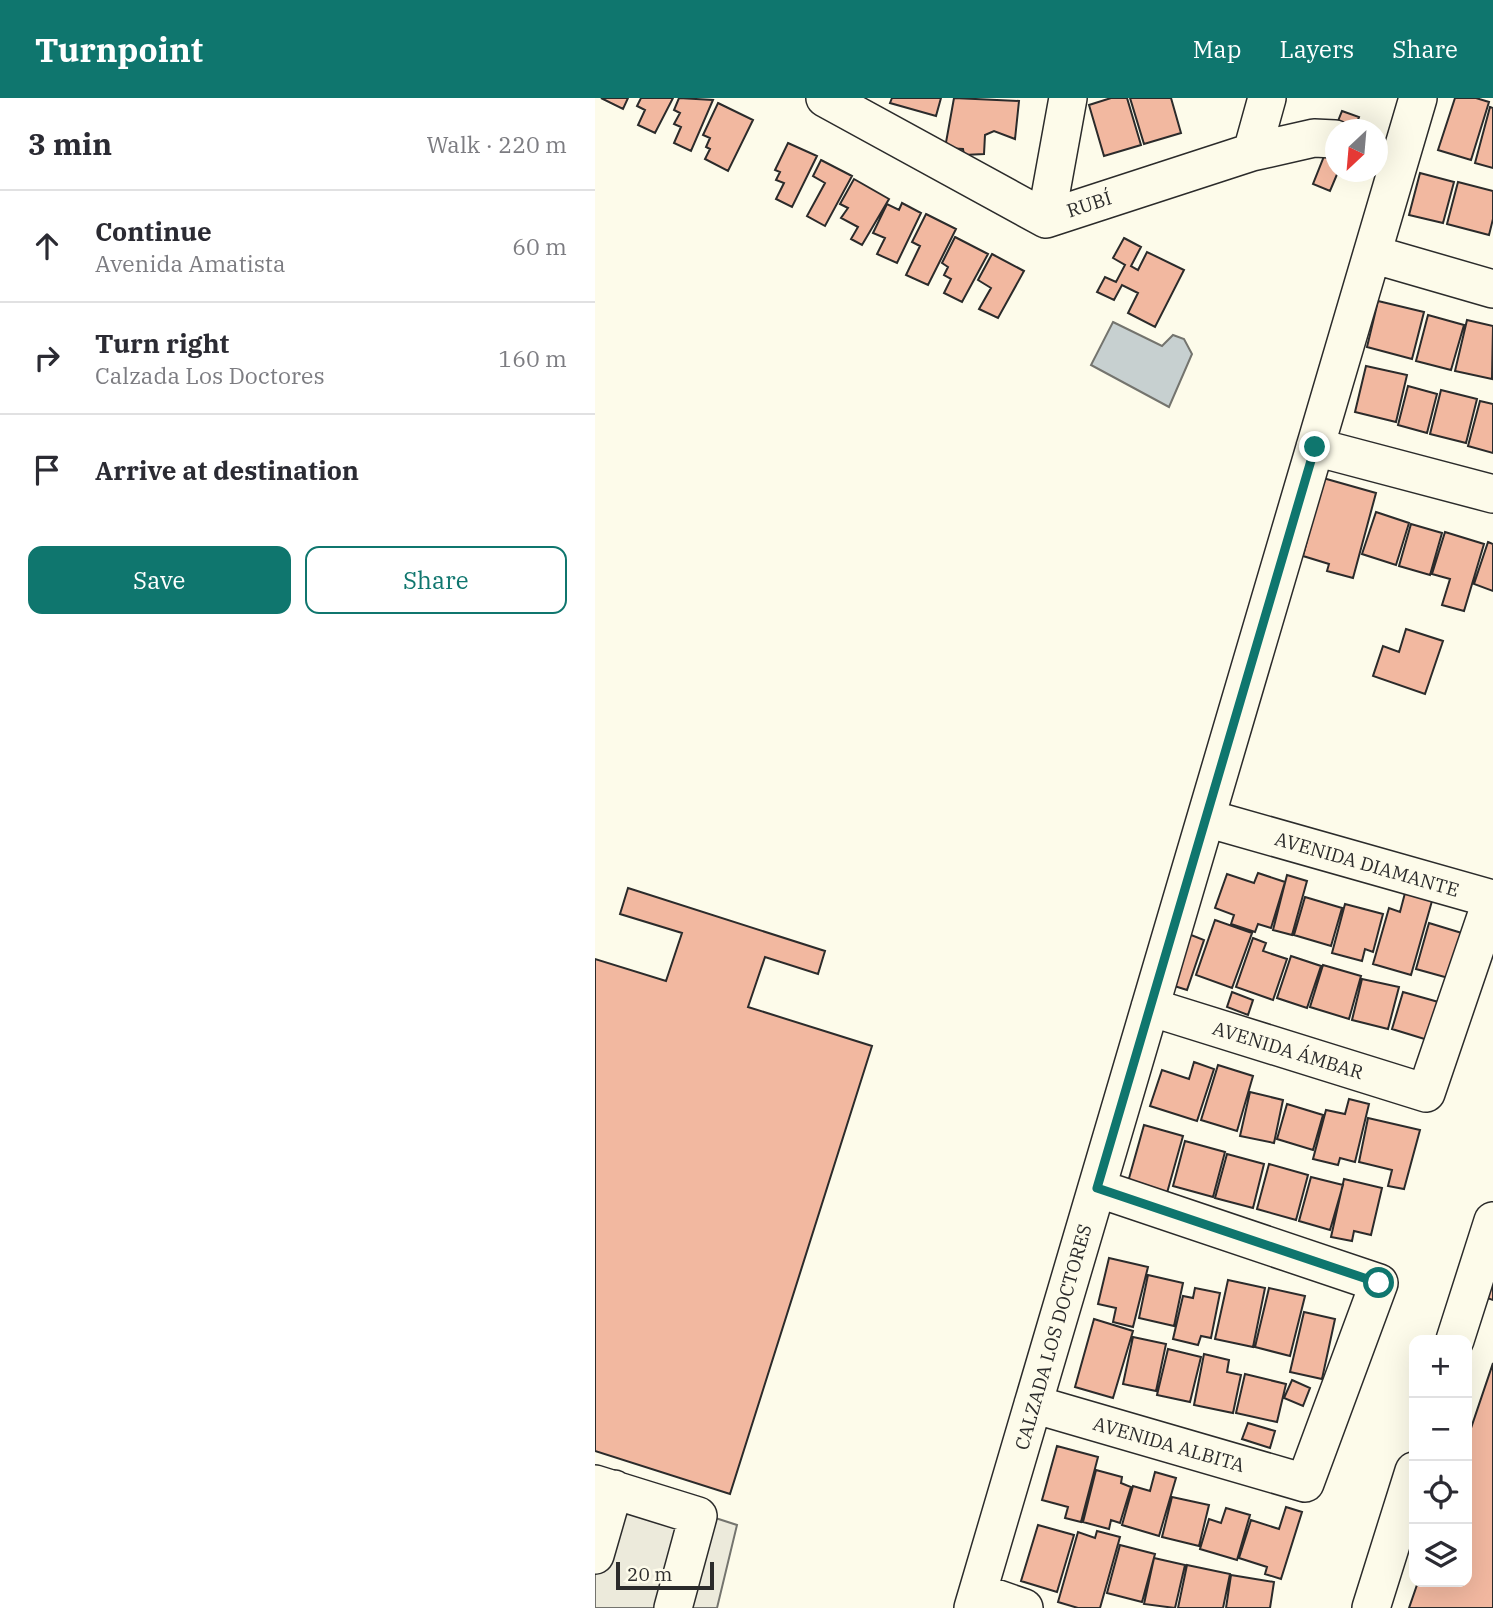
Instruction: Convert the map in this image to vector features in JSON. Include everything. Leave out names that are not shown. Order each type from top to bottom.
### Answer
[{"type":"street","points":[[1046,219],[1068,98]]},
{"type":"street","points":[[1252,152],[1267,98]]},
{"type":"street","name":"CALZADA LOS DOCTORES","points":[[976,1600],[1372,254],[1391,141],[1418,98]]},
{"type":"street","name":"RUBÍ","points":[[838,101],[1046,219],[1252,152],[1314,138],[1325,139]]},
{"type":"street","points":[[1372,254],[1493,289]]},
{"type":"street","points":[[1315,447],[1493,494]]},
{"type":"street","name":"AVENIDA DIAMANTE","points":[[1206,818],[1492,899],[1426,1093]]},
{"type":"street","name":"AVENIDA ÁMBAR","points":[[1150,1007],[1426,1093]]},
{"type":"street","name":"AVENIDA ALBITA","points":[[1033,1404],[1305,1483],[1379,1283],[1097,1188]]},
{"type":"street","points":[[1457,1335],[1493,1221]]},
{"type":"street","points":[[595,1555],[604,1486],[698,1516],[673,1608]]},
{"type":"street","points":[[1371,1608],[1409,1487]]},
{"type":"street","points":[[976,1600],[1024,1608]]},
{"type":"shaded area","points":[[1113,322],[1162,346],[1173,335],[1184,339],[1192,354],[1169,407],[1091,365]]},
{"type":"shaded area","points":[[595,1479],[737,1525],[717,1608],[595,1608]]},
{"type":"building","points":[[601,98],[628,98],[623,109]]},
{"type":"building","points":[[641,98],[673,98],[655,133],[638,125],[645,110],[637,106]]},
{"type":"building","points":[[679,98],[713,100],[691,151],[674,143],[681,127],[674,124],[680,113],[674,110]]},
{"type":"building","points":[[892,98],[941,98],[936,116],[890,103]]},
{"type":"building","points":[[954,98],[1019,101],[1015,139],[994,131],[985,135],[984,154],[964,155],[963,149],[945,148]]},
{"type":"building","points":[[1111,98],[1127,98],[1141,145],[1104,156],[1089,105]]},
{"type":"building","points":[[1130,98],[1171,98],[1181,133],[1144,144]]},
{"type":"building","points":[[1455,98],[1476,98],[1489,102],[1471,160],[1438,150]]},
{"type":"building","points":[[718,103],[753,120],[728,171],[705,159],[710,149],[706,147],[710,138],[703,135]]},
{"type":"building","points":[[1490,107],[1493,108],[1493,168],[1475,163]]},
{"type":"building","points":[[1342,111],[1359,117],[1358,119],[1339,119]]},
{"type":"building","points":[[788,143],[817,156],[792,207],[776,199],[784,183],[776,180],[780,172],[775,170]]},
{"type":"building","points":[[1325,154],[1325,182],[1334,182],[1330,191],[1313,184]]},
{"type":"building","points":[[821,160],[852,176],[825,226],[807,216],[825,183],[813,176]]},
{"type":"building","points":[[1420,173],[1454,182],[1443,223],[1409,215]]},
{"type":"building","points":[[854,179],[889,199],[862,245],[851,239],[858,227],[841,218],[848,208],[840,204]]},
{"type":"building","points":[[1458,182],[1493,191],[1493,219],[1489,235],[1447,224]]},
{"type":"building","points":[[902,203],[921,213],[897,263],[877,254],[885,238],[873,233],[887,204],[899,210]]},
{"type":"building","points":[[926,214],[956,229],[928,285],[906,275],[920,246],[912,242]]},
{"type":"building","points":[[955,237],[988,254],[962,302],[944,293],[951,279],[944,275],[948,267],[942,263]]},
{"type":"building","points":[[1124,238],[1141,247],[1131,266],[1138,270],[1147,252],[1184,270],[1155,327],[1128,313],[1138,293],[1122,285],[1114,300],[1097,292],[1105,277],[1116,282],[1125,265],[1113,258]]},
{"type":"building","points":[[992,254],[1024,271],[998,318],[979,309],[991,288],[978,280]]},
{"type":"building","points":[[1378,301],[1424,312],[1412,359],[1367,347]]},
{"type":"building","points":[[1428,315],[1464,325],[1451,370],[1416,361]]},
{"type":"building","points":[[1467,320],[1493,326],[1492,379],[1455,371]]},
{"type":"building","points":[[1366,366],[1407,375],[1396,422],[1355,412]]},
{"type":"building","points":[[1408,386],[1437,394],[1427,433],[1398,425]]},
{"type":"building","points":[[1441,390],[1477,399],[1466,443],[1430,434]]},
{"type":"building","points":[[1480,401],[1493,404],[1493,453],[1468,446]]},
{"type":"building","points":[[1323,478],[1376,493],[1353,578],[1327,571],[1329,564],[1303,556]]},
{"type":"building","points":[[1376,512],[1409,523],[1396,565],[1362,554]]},
{"type":"building","points":[[1411,524],[1442,533],[1430,575],[1399,566]]},
{"type":"building","points":[[1445,532],[1484,544],[1464,611],[1442,605],[1450,579],[1432,574]]},
{"type":"building","points":[[1488,542],[1493,544],[1493,591],[1474,584]]},
{"type":"building","points":[[1406,629],[1443,641],[1425,694],[1373,676],[1383,646],[1399,652]]},
{"type":"building","points":[[1258,873],[1285,882],[1271,928],[1258,924],[1255,932],[1231,924],[1234,915],[1215,908],[1227,874],[1254,883]]},
{"type":"building","points":[[1287,875],[1307,881],[1292,935],[1273,930]]},
{"type":"building","points":[[628,888],[825,951],[818,974],[765,957],[748,1007],[872,1046],[730,1494],[595,1451],[595,959],[666,981],[682,933],[620,914]]},
{"type":"building","points":[[1405,893],[1432,901],[1411,975],[1373,964],[1389,908],[1400,912]]},
{"type":"building","points":[[1305,897],[1342,908],[1331,946],[1294,935]]},
{"type":"building","points":[[1345,904],[1383,914],[1373,952],[1365,949],[1362,961],[1332,953]]},
{"type":"building","points":[[1215,920],[1252,933],[1232,988],[1196,975]]},
{"type":"building","points":[[1429,923],[1465,934],[1452,979],[1416,969]]},
{"type":"building","points":[[1186,933],[1204,940],[1187,990],[1168,984]]},
{"type":"building","points":[[1253,938],[1266,943],[1263,951],[1287,959],[1273,1000],[1236,987]]},
{"type":"building","points":[[1291,956],[1321,966],[1307,1008],[1277,998]]},
{"type":"building","points":[[1323,965],[1361,976],[1349,1019],[1310,1007]]},
{"type":"building","points":[[1362,979],[1399,987],[1388,1029],[1352,1020]]},
{"type":"building","points":[[1232,992],[1253,1000],[1248,1015],[1227,1007]]},
{"type":"building","points":[[1403,992],[1442,1003],[1431,1041],[1392,1029]]},
{"type":"building","points":[[1194,1062],[1214,1069],[1197,1121],[1150,1106],[1162,1070],[1189,1079]]},
{"type":"building","points":[[1218,1065],[1253,1076],[1237,1131],[1201,1120]]},
{"type":"building","points":[[1250,1092],[1283,1100],[1274,1143],[1240,1136]]},
{"type":"building","points":[[1349,1099],[1369,1104],[1355,1162],[1340,1158],[1338,1165],[1313,1159],[1326,1110],[1345,1114]]},
{"type":"building","points":[[1287,1104],[1323,1115],[1313,1150],[1277,1139]]},
{"type":"building","points":[[1368,1118],[1420,1130],[1404,1189],[1388,1186],[1392,1170],[1359,1162]]},
{"type":"building","points":[[1144,1125],[1183,1136],[1165,1200],[1126,1189]]},
{"type":"building","points":[[1185,1141],[1225,1152],[1213,1197],[1173,1186]]},
{"type":"building","points":[[1227,1154],[1264,1164],[1253,1208],[1215,1198]]},
{"type":"building","points":[[1269,1164],[1308,1175],[1296,1220],[1257,1209]]},
{"type":"building","points":[[1311,1177],[1343,1185],[1330,1230],[1299,1221]]},
{"type":"building","points":[[1344,1179],[1382,1188],[1371,1235],[1354,1231],[1352,1241],[1331,1237]]},
{"type":"building","points":[[1109,1258],[1148,1267],[1133,1327],[1113,1322],[1116,1308],[1098,1304]]},
{"type":"building","points":[[1493,1273],[1493,1300],[1484,1297]]},
{"type":"building","points":[[1148,1275],[1183,1283],[1174,1326],[1139,1318]]},
{"type":"building","points":[[1228,1280],[1265,1288],[1253,1347],[1215,1339]]},
{"type":"building","points":[[1195,1288],[1220,1293],[1211,1338],[1201,1336],[1198,1345],[1173,1339],[1183,1296],[1193,1298]]},
{"type":"building","points":[[1269,1288],[1305,1296],[1290,1356],[1255,1347]]},
{"type":"building","points":[[1304,1312],[1335,1319],[1322,1379],[1290,1372]]},
{"type":"building","points":[[1094,1319],[1133,1331],[1113,1398],[1075,1387]]},
{"type":"building","points":[[1133,1337],[1166,1344],[1156,1391],[1123,1384]]},
{"type":"building","points":[[1168,1349],[1201,1357],[1190,1402],[1157,1395]]},
{"type":"building","points":[[1204,1354],[1229,1360],[1227,1372],[1241,1375],[1233,1413],[1194,1405]]},
{"type":"building","points":[[1493,1363],[1493,1608],[1409,1608],[1416,1587],[1472,1587],[1472,1425]]},
{"type":"building","points":[[1245,1374],[1286,1384],[1277,1422],[1236,1413]]},
{"type":"building","points":[[1292,1380],[1310,1388],[1303,1406],[1284,1398]]},
{"type":"building","points":[[1248,1423],[1275,1431],[1270,1448],[1242,1439]]},
{"type":"building","points":[[1057,1446],[1098,1457],[1081,1522],[1065,1518],[1068,1507],[1042,1500]]},
{"type":"building","points":[[1096,1470],[1122,1477],[1121,1483],[1131,1487],[1120,1523],[1111,1520],[1109,1529],[1083,1522]]},
{"type":"building","points":[[1155,1472],[1176,1478],[1159,1536],[1122,1525],[1133,1486],[1150,1491]]},
{"type":"building","points":[[1172,1497],[1209,1505],[1199,1546],[1162,1537]]},
{"type":"building","points":[[1286,1507],[1302,1512],[1281,1579],[1265,1574],[1267,1567],[1239,1558],[1251,1520],[1279,1529]]},
{"type":"building","points":[[1226,1508],[1250,1515],[1237,1560],[1200,1549],[1209,1519],[1221,1523]]},
{"type":"building","points":[[1038,1525],[1074,1535],[1057,1592],[1021,1581]]},
{"type":"building","points":[[1097,1531],[1120,1537],[1100,1608],[1078,1608],[1058,1602],[1078,1532],[1095,1538]]},
{"type":"building","points":[[1120,1545],[1155,1554],[1142,1602],[1107,1593]]},
{"type":"building","points":[[1154,1558],[1185,1565],[1175,1608],[1144,1604]]},
{"type":"building","points":[[1187,1565],[1230,1574],[1223,1608],[1178,1608]]},
{"type":"building","points":[[1231,1575],[1274,1582],[1270,1608],[1226,1608]]},
{"type":"route","points":[[1315,447],[1097,1188],[1379,1283]]}]
